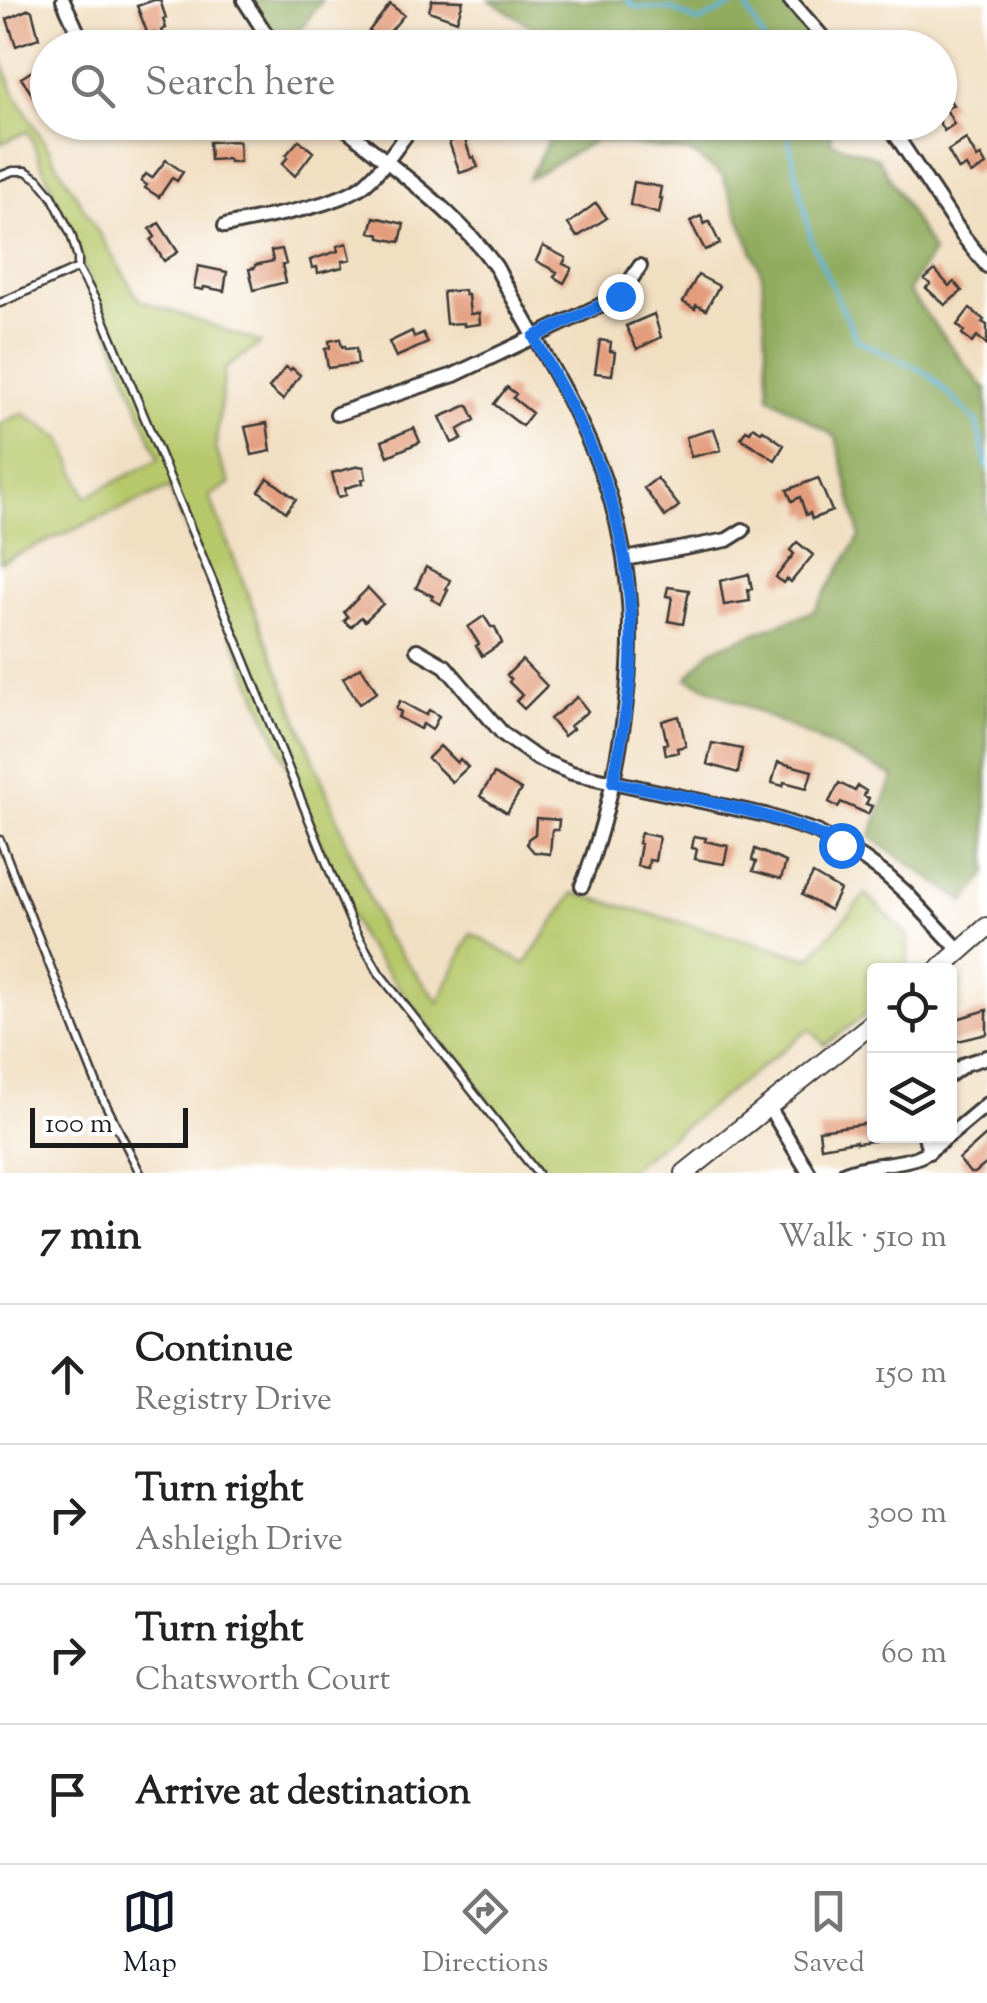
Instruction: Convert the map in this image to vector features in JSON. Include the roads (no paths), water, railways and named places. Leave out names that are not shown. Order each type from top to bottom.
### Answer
[{"type":"street","points":[[63,0],[77,30]]},
{"type":"street","points":[[244,0],[263,30]]},
{"type":"street","points":[[790,0],[816,30]]},
{"type":"street","points":[[359,140],[453,216],[496,267],[584,432],[614,510],[630,601],[630,677],[603,828],[582,886]]},
{"type":"street","points":[[225,226],[344,197],[368,182],[402,140]]},
{"type":"street","points":[[899,140],[962,236],[987,266]]},
{"type":"street","points":[[337,414],[454,376],[620,296],[640,266]]},
{"type":"street","points":[[624,559],[727,540],[743,530]]},
{"type":"street","points":[[416,650],[445,666],[488,719],[520,748],[554,767],[765,815],[816,832],[886,875],[960,952]]},
{"type":"street","points":[[946,963],[987,927]]},
{"type":"street","points":[[686,1173],[867,1028]]},
{"type":"street","points":[[957,1070],[987,1057]]},
{"type":"street","points":[[957,1128],[987,1104]]},
{"type":"street","points":[[769,1107],[809,1173]]},
{"type":"street","points":[[927,1143],[929,1152]]},
{"type":"street","points":[[845,1173],[915,1158],[940,1143]]},
{"type":"lane","points":[[0,176],[26,171],[38,179],[72,234],[78,268],[97,303],[352,927],[379,973],[536,1173]]},
{"type":"lane","points":[[0,303],[78,268]]},
{"type":"lane","points":[[0,840],[102,1096],[140,1173]]},
{"type":"waterway","points":[[627,0],[635,7],[671,9],[698,22],[743,1],[758,30]]},
{"type":"waterway","points":[[789,140],[812,243],[857,340],[927,373],[976,421],[987,468]]}]
